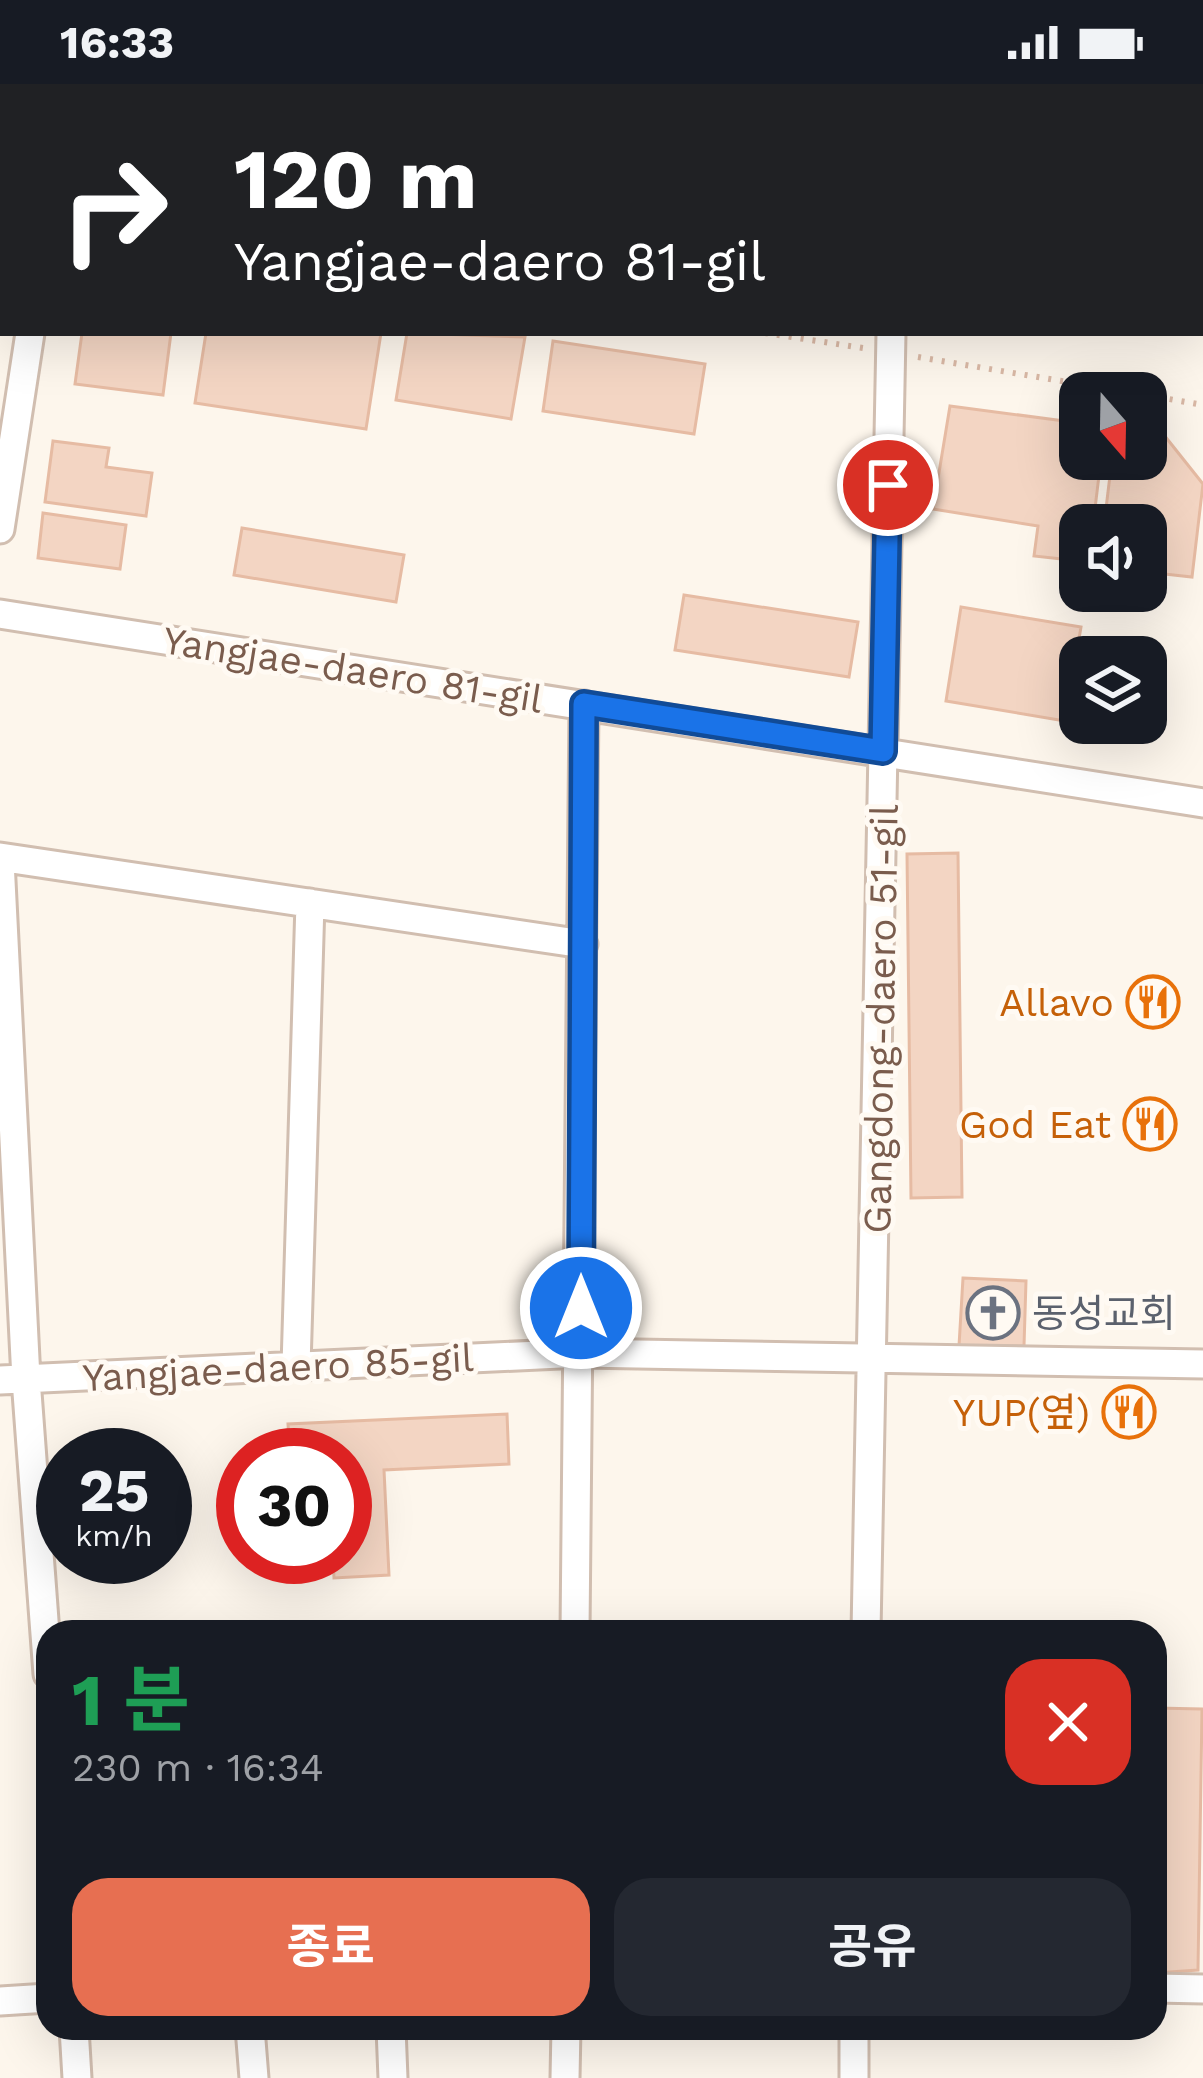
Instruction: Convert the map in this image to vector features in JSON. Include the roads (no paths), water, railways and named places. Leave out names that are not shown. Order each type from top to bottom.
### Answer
[{"type":"street","points":[[0,530],[30,336]]},
{"type":"street","name":"Gangdong-daero 51-gil","points":[[866,1620],[891,343]]},
{"type":"street","name":"Yangjae-daero 81-gil","points":[[0,614],[1203,803]]},
{"type":"street","points":[[575,1620],[584,704]]},
{"type":"street","points":[[42,1620],[13,1380],[0,859],[583,944]]},
{"type":"street","points":[[296,1366],[310,903]]},
{"type":"street","name":"Yangjae-daero 85-gil","points":[[13,1380],[581,1353],[1203,1364]]},
{"type":"street","points":[[1167,1988],[1203,1989]]},
{"type":"street","points":[[0,2001],[36,1999]]},
{"type":"street","points":[[75,2040],[77,2078]]},
{"type":"street","points":[[251,2040],[254,2078]]},
{"type":"street","points":[[391,2040],[393,2078]]},
{"type":"street","points":[[565,2078],[566,2040]]},
{"type":"street","points":[[854,2040],[854,2078]]},
{"type":"place","name":"Allavo","points":[[1153,1002]]},
{"type":"place","name":"God Eat","points":[[1150,1124]]},
{"type":"place","name":"동성교회","points":[[993,1313]]},
{"type":"place","name":"YUP(옆)","points":[[1129,1412]]}]
